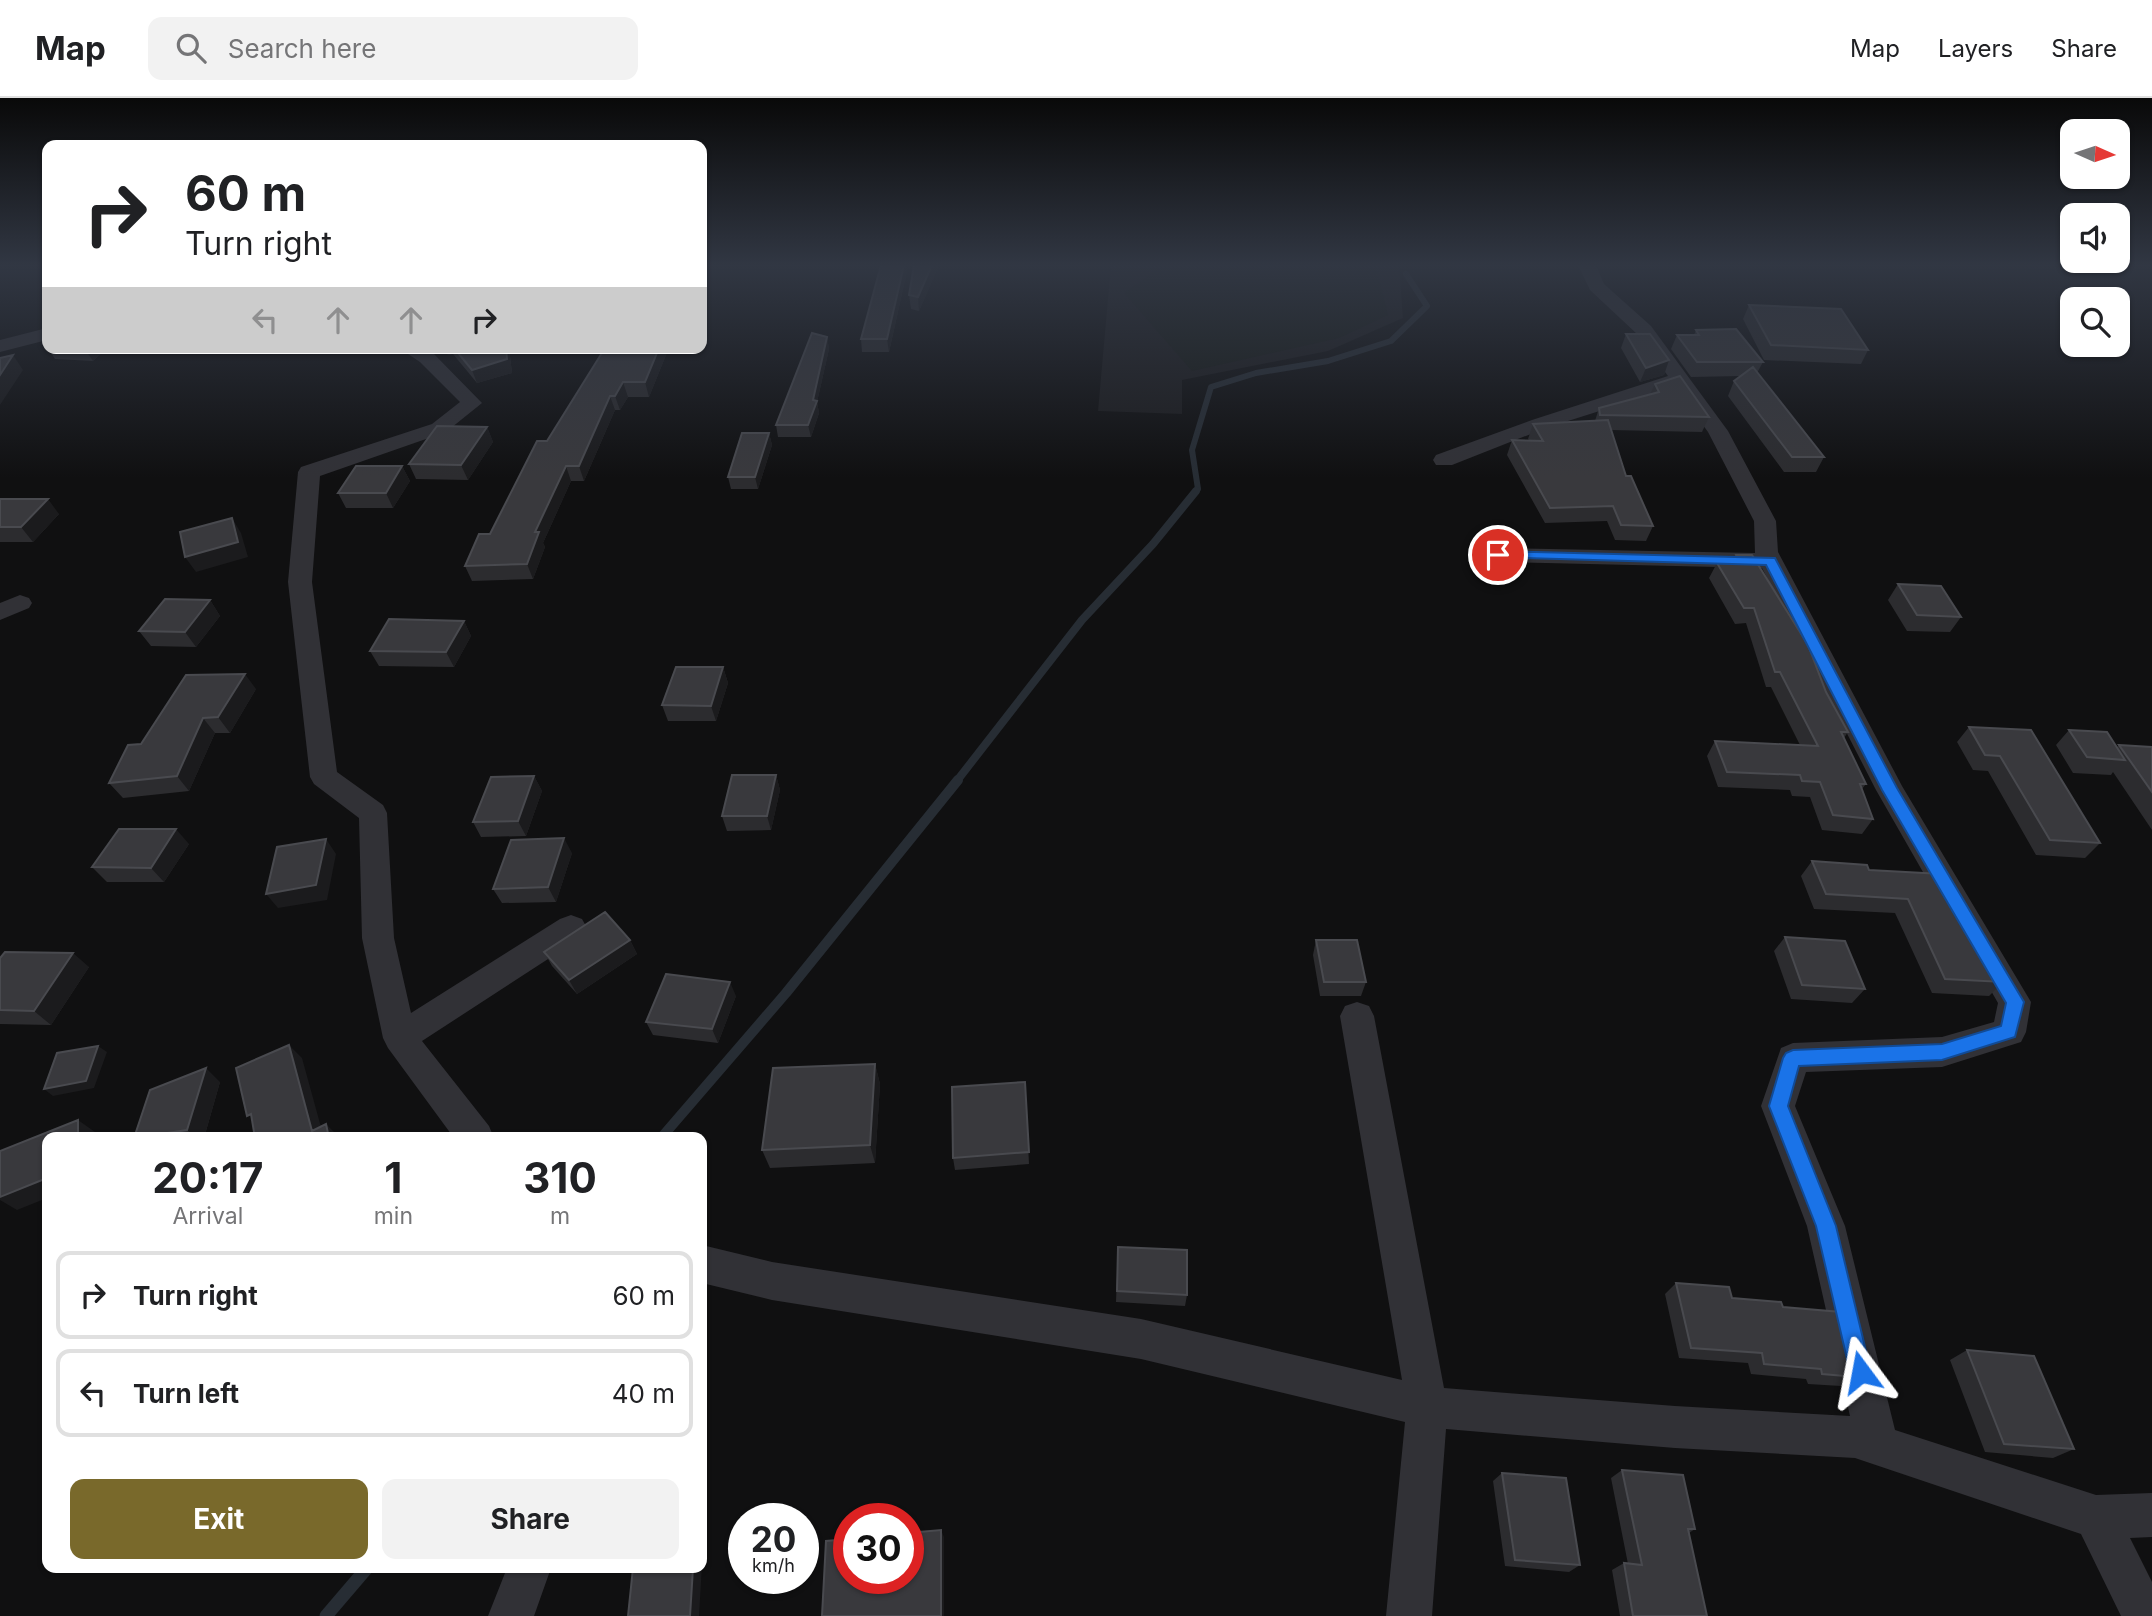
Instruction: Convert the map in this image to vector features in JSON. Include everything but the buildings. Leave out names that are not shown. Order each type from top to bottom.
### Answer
[{"type":"street","points":[[0,346],[40,336]]},
{"type":"street","points":[[1648,336],[1718,431],[1765,521],[1766,552],[1890,790],[2015,1002],[2009,1032],[1942,1052],[1793,1058],[1778,1106],[1826,1226],[1878,1445]]},
{"type":"street","points":[[419,354],[472,403],[439,428],[309,472],[300,582],[324,777],[373,813],[378,938],[400,1038],[471,1132]]},
{"type":"street","points":[[1444,460],[1539,424],[1679,379]]},
{"type":"street","points":[[1498,555],[1771,561]]},
{"type":"street","points":[[400,1038],[571,928]]},
{"type":"street","points":[[1357,1016],[1427,1407],[1409,1616]]},
{"type":"street","points":[[707,1265],[772,1281],[1141,1339],[1427,1407],[1675,1427],[1855,1437],[2096,1517],[2152,1515]]},
{"type":"street","points":[[2096,1517],[2145,1616]]},
{"type":"street","points":[[511,1616],[527,1573]]},
{"type":"shaded area","points":[[1105,336],[1362,336],[1328,351],[1182,380],[1182,414],[1098,411]]},
{"type":"shaded area","points":[[1161,336],[1344,336],[1339,338],[1192,371]]},
{"type":"waterway","points":[[1195,493],[1198,489],[1192,450],[1211,387],[1256,373],[1328,361],[1391,341],[1396,336]]},
{"type":"waterway","points":[[956,782],[1082,620],[1153,544],[1196,491]]},
{"type":"waterway","points":[[666,1132],[786,993],[958,780]]},
{"type":"waterway","points":[[326,1616],[363,1573]]},
{"type":"route","points":[[1498,555],[1771,561],[1890,790],[2015,1002],[2009,1032],[1942,1052],[1793,1058],[1778,1106],[1826,1226],[1861,1372]]}]
